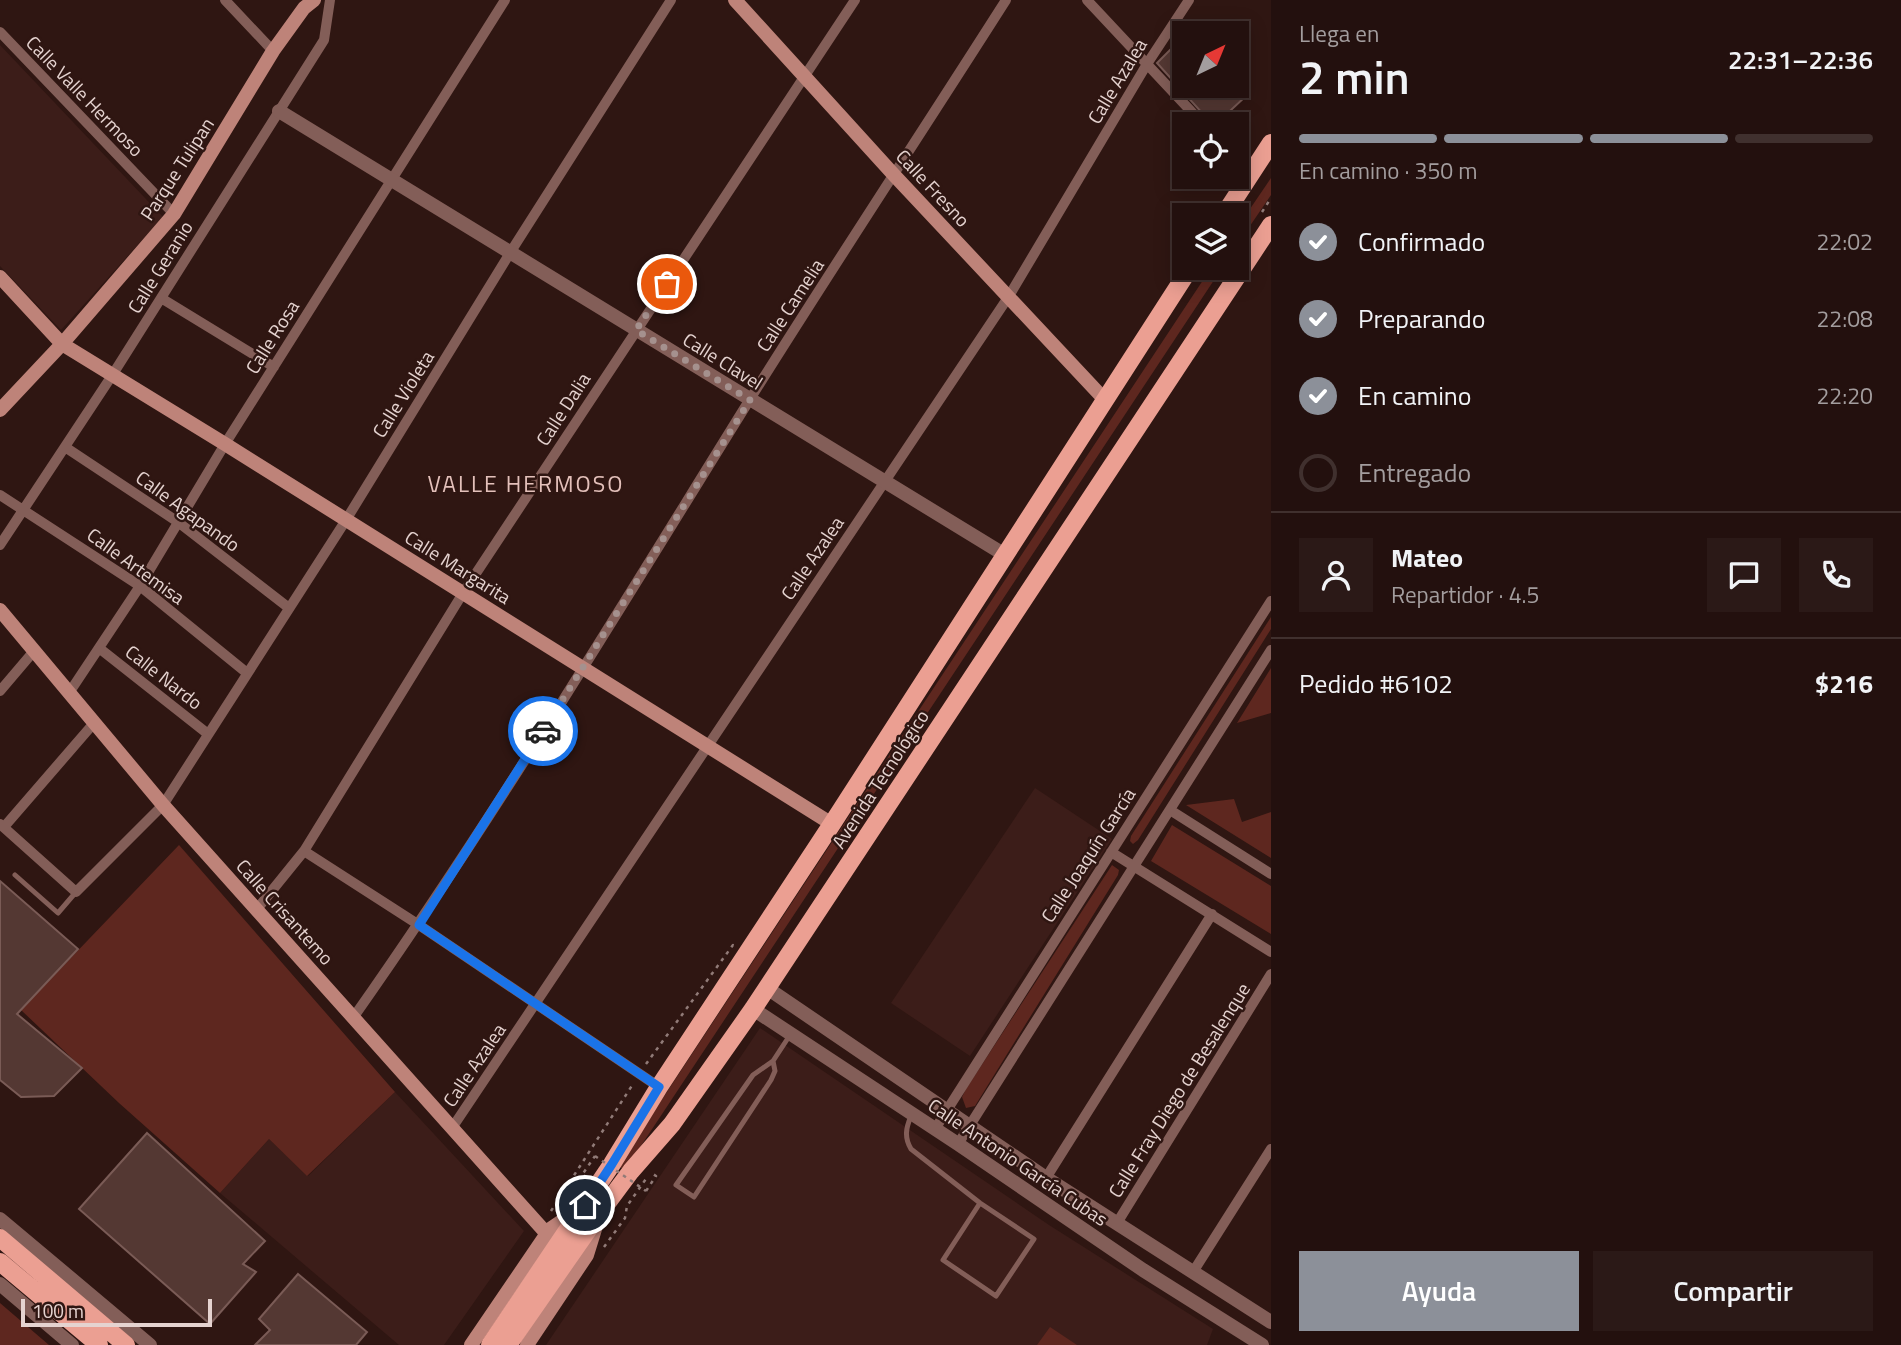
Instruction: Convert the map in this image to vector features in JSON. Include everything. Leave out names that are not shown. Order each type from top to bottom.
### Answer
[{"type":"main road","name":"Parque Tulipan","points":[[0,410],[62,344],[174,215],[273,51],[304,8],[314,0]]},
{"type":"main road","name":"Calle Fresno","points":[[735,0],[894,175],[1105,400]]},
{"type":"main road","points":[[1232,203],[1268,152]]},
{"type":"main road","name":"Avenida Tecnológico","points":[[489,1345],[592,1210],[638,1164],[672,1124],[753,1009],[1271,225]]},
{"type":"main road","name":"Calle Margarita","points":[[0,277],[62,344],[225,443],[832,824]]},
{"type":"main road","name":"Avenida Tecnológico","points":[[508,1345],[592,1210],[612,1164],[659,1087],[1182,280]]},
{"type":"main road","name":"Calle Crisantemo","points":[[0,610],[163,805],[544,1230]]},
{"type":"main road","points":[[471,1345],[544,1230],[592,1210]]},
{"type":"main road","points":[[527,1345],[587,1255],[592,1210]]},
{"type":"main road","points":[[0,1238],[126,1345]]},
{"type":"main road","points":[[0,1262],[99,1345]]},
{"type":"street","points":[[225,0],[273,51]]},
{"type":"street","name":"Calle Geranio","points":[[0,545],[113,374],[324,40],[330,0]]},
{"type":"street","name":"Calle Rosa","points":[[69,693],[140,586],[225,443],[505,0]]},
{"type":"street","name":"Calle Violeta","points":[[76,892],[163,805],[346,520],[510,253],[671,0]]},
{"type":"street","name":"Calle Dalia","points":[[257,909],[304,851],[463,593],[855,0]]},
{"type":"street","name":"Calle Camelia","points":[[353,1018],[419,925],[1006,0]]},
{"type":"street","points":[[1087,0],[1192,112]]},
{"type":"street","name":"Calle Azalea","points":[[452,1128],[1009,296],[1147,64],[1189,0]]},
{"type":"street","name":"Calle Valle Hermoso","points":[[0,32],[174,215]]},
{"type":"street","name":"Calle Clavel","points":[[279,111],[1005,555]]},
{"type":"street","points":[[161,298],[274,367]]},
{"type":"street","name":"Calle Agapando","points":[[65,447],[178,522],[289,608]]},
{"type":"street","name":"Calle Artemisa","points":[[0,495],[140,586],[247,673]]},
{"type":"street","name":"Calle Joaquín García","points":[[935,1129],[1271,602]]},
{"type":"street","name":"Calle Nardo","points":[[99,648],[208,734]]},
{"type":"street","points":[[958,1144],[1271,650]]},
{"type":"street","points":[[0,691],[34,651]]},
{"type":"street","points":[[76,892],[2,826],[94,723]]},
{"type":"street","points":[[1170,810],[1271,874]]},
{"type":"street","points":[[304,851],[659,1087]]},
{"type":"street","points":[[1111,852],[1271,952]]},
{"type":"street","points":[[1045,1178],[1212,914]]},
{"type":"street","name":"Calle Fray Diego de Besalenque","points":[[1117,1223],[1271,974]]},
{"type":"street","name":"Calle Antonio García Cubas","points":[[766,988],[1045,1178],[1270,1319]]},
{"type":"street","name":"Calle Antonio García Cubas","points":[[753,1009],[1143,1270],[1262,1345]]},
{"type":"street","points":[[872,1087],[885,1069]]},
{"type":"street","points":[[1193,1272],[1271,1149]]},
{"type":"street","points":[[0,1219],[150,1345]]},
{"type":"street","points":[[1143,1270],[1157,1249]]},
{"type":"street","points":[[0,1284],[72,1345]]},
{"type":"lane","points":[[15,874],[58,913],[76,892]]},
{"type":"lane","points":[[773,1061],[775,1071],[771,1080],[694,1197],[676,1185],[754,1074],[773,1061],[791,1034]]},
{"type":"lane","points":[[912,1114],[906,1126],[906,1140],[911,1149],[980,1203],[1034,1240],[996,1296],[943,1259],[980,1203]]},
{"type":"path","points":[[544,1230],[640,1074],[733,945],[747,953]]},
{"type":"path","points":[[595,1156],[646,1191],[656,1176],[638,1164]]},
{"type":"shaded area","points":[[0,45],[163,217],[61,330],[0,266]]},
{"type":"shaded area","points":[[1271,178],[1271,195],[1249,227],[1249,210]]},
{"type":"shaded area","points":[[1203,280],[1214,280],[625,1170],[618,1166]]},
{"type":"shaded area","points":[[1271,617],[1271,629],[1133,844],[1130,841],[1131,836]]},
{"type":"shaded area","points":[[1271,668],[1271,713],[1237,723]]},
{"type":"shaded area","points":[[1035,788],[1112,839],[970,1056],[891,1003]]},
{"type":"shaded area","points":[[1234,799],[1242,822],[1271,812],[1271,858],[1186,805]]},
{"type":"shaded area","points":[[1172,825],[1271,886],[1271,934],[1151,861]]},
{"type":"shaded area","points":[[179,845],[395,1092],[307,1176],[269,1139],[220,1193],[119,1103],[21,1010]]},
{"type":"shaded area","points":[[1112,865],[1119,870],[1118,875],[975,1106],[966,1108],[962,1097],[966,1089]]},
{"type":"shaded area","points":[[760,1028],[1049,1225],[1213,1329],[1207,1345],[546,1345]]},
{"type":"shaded area","points":[[395,1092],[524,1231],[444,1345],[399,1345],[220,1193],[269,1139],[308,1176]]},
{"type":"shaded area","points":[[0,1303],[49,1345],[0,1345]]},
{"type":"shaded area","points":[[1050,1327],[1077,1345],[1037,1345]]},
{"type":"building","points":[[1172,48],[1172,80],[1157,63]]},
{"type":"building","points":[[1189,98],[1244,98],[1229,112],[1201,112]]},
{"type":"building","points":[[0,881],[78,949],[17,1014],[82,1068],[54,1096],[21,1097],[0,1080]]},
{"type":"building","points":[[147,1133],[265,1241],[243,1264],[256,1272],[210,1324],[79,1209]]},
{"type":"building","points":[[298,1274],[367,1332],[356,1345],[255,1345],[270,1330],[259,1319]]},
{"type":"way so far","points":[[543,731],[750,400],[636,330],[667,284]]},
{"type":"district","name":"VALLE HERMOSO","points":[[526,484]]},
{"type":"route","points":[[543,731],[419,925],[659,1087],[585,1205]]}]
